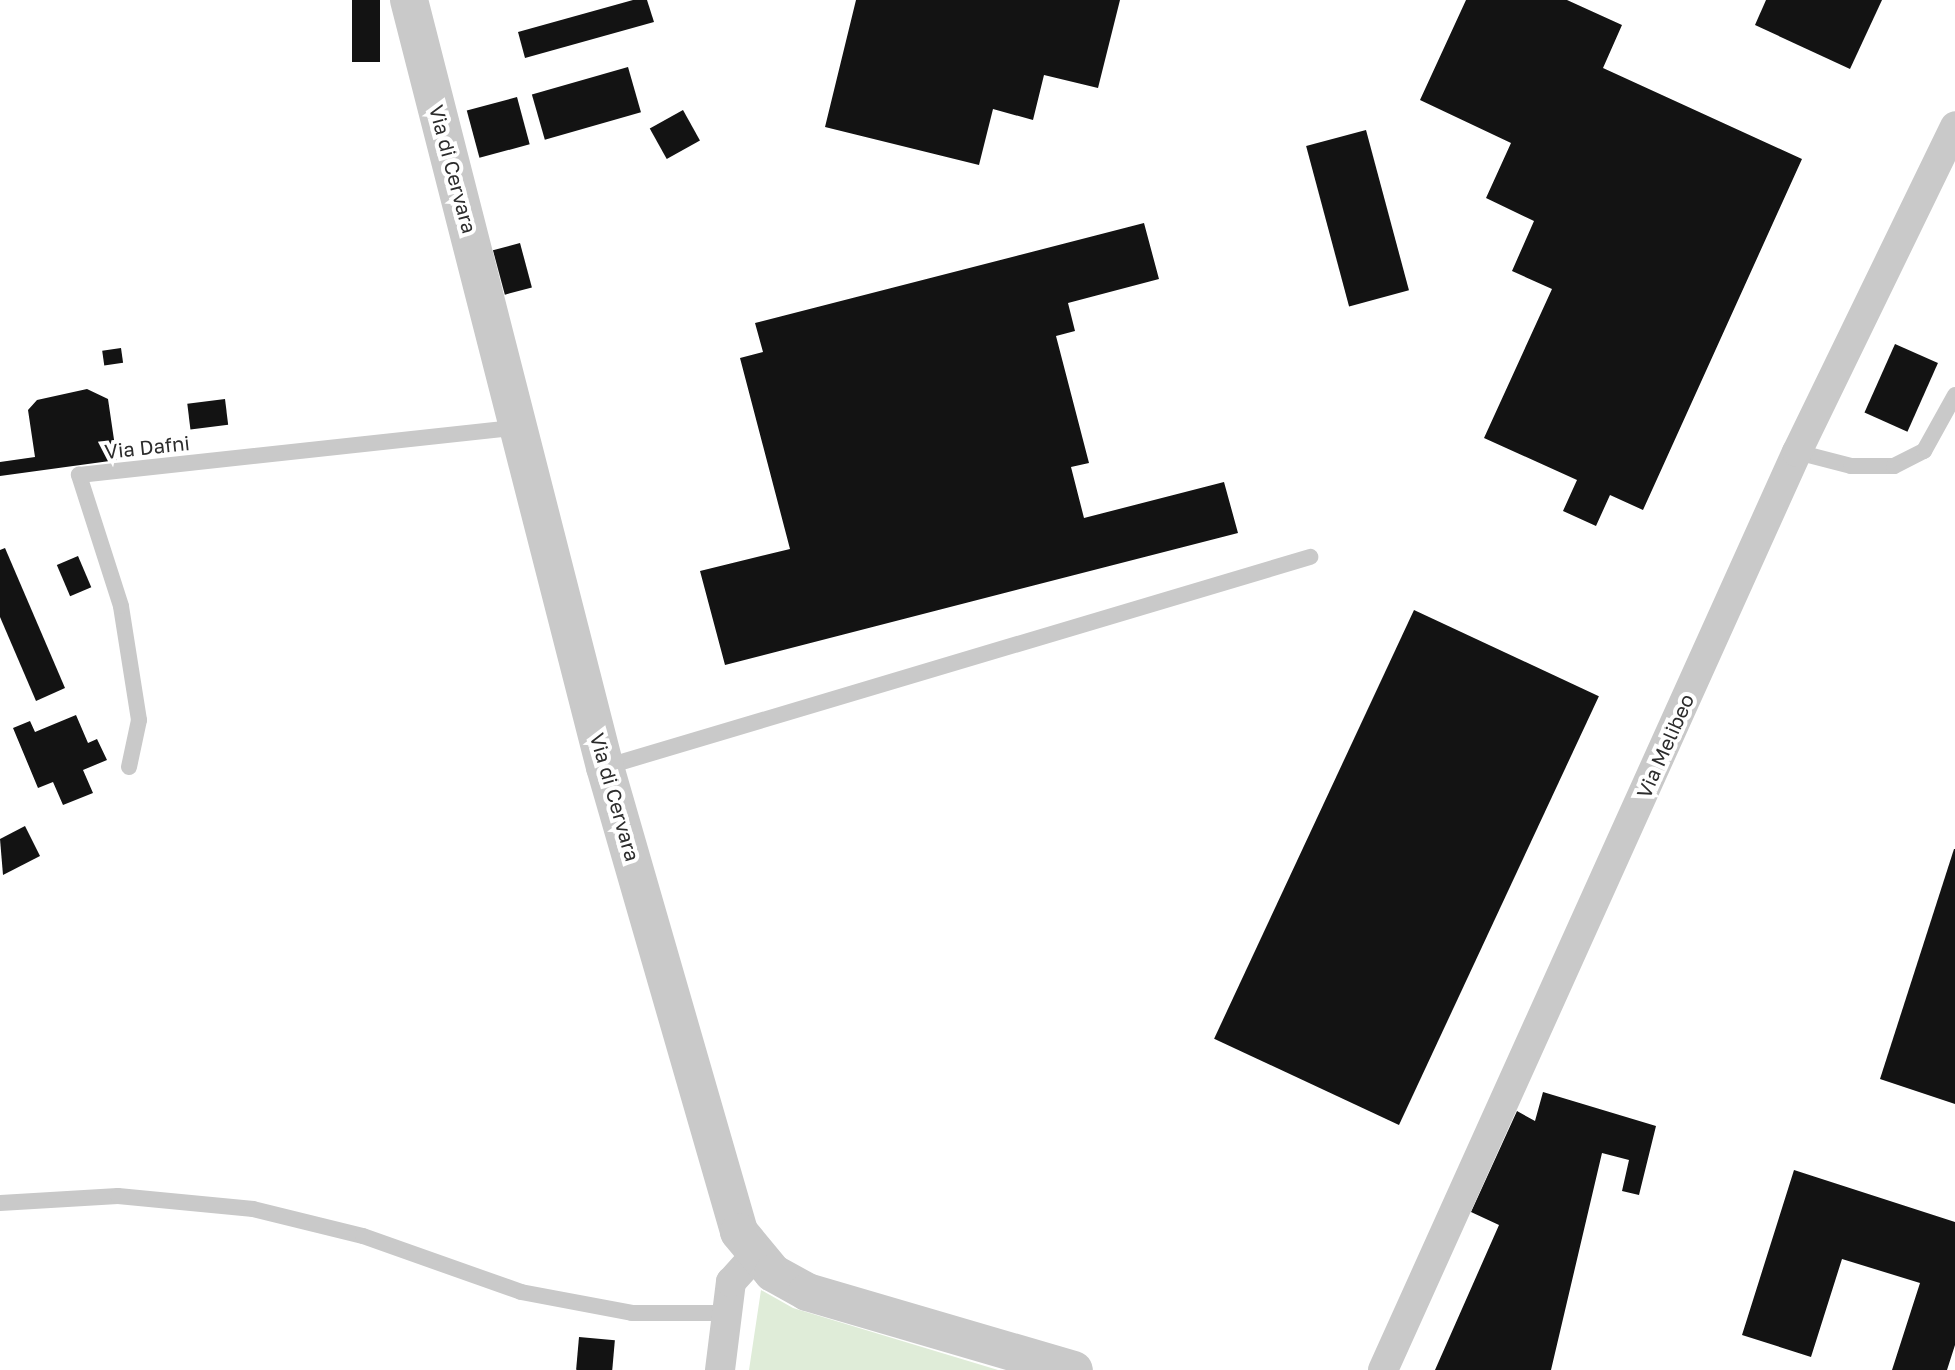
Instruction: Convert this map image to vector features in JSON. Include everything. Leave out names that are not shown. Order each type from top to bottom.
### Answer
[{"type":"street","name":"Via di Cervara","points":[[409,0],[605,767],[731,1207],[755,1255],[807,1292],[1074,1370]]},
{"type":"street","name":"Via Melibeo","points":[[1383,1370],[1797,452],[1955,126]]},
{"type":"street","points":[[720,1370],[724,1313],[731,1282],[755,1255]]},
{"type":"lane","points":[[1797,452],[1851,466],[1894,466],[1924,451],[1955,395]]},
{"type":"lane","name":"Via Dafni","points":[[129,767],[139,720],[121,606],[79,475],[520,427]]},
{"type":"lane","points":[[605,767],[1310,557]]},
{"type":"lane","points":[[0,1203],[118,1196],[253,1209],[363,1236],[521,1292],[632,1313],[724,1313]]},
{"type":"green space","points":[[761,1290],[793,1308],[998,1370],[749,1370]]},
{"type":"building","points":[[352,0],[380,0],[380,62],[352,62]]},
{"type":"building","points":[[633,0],[647,0],[654,22],[525,58],[518,32]]},
{"type":"building","points":[[856,0],[1120,0],[1098,88],[1044,75],[1033,120],[993,109],[979,165],[825,127]]},
{"type":"building","points":[[1466,0],[1567,0],[1622,25],[1603,68],[1802,159],[1643,510],[1610,495],[1596,526],[1563,511],[1577,480],[1484,438],[1552,289],[1512,271],[1534,221],[1486,198],[1511,143],[1420,100]]},
{"type":"building","points":[[1766,0],[1882,0],[1850,69],[1755,25]]},
{"type":"building","points":[[628,67],[641,112],[545,140],[532,95]]},
{"type":"building","points":[[517,97],[530,144],[479,158],[467,110]]},
{"type":"building","points":[[683,110],[700,141],[667,159],[650,128]]},
{"type":"building","points":[[1366,130],[1409,290],[1349,306],[1306,146]]},
{"type":"building","points":[[1144,223],[1159,279],[1068,303],[1075,331],[1056,336],[1089,463],[1071,467],[1084,518],[1224,482],[1238,533],[725,665],[700,571],[790,549],[740,358],[763,352],[755,323]]},
{"type":"building","points":[[520,243],[532,287],[505,295],[493,250]]},
{"type":"building","points":[[1895,344],[1938,363],[1907,432],[1864,413]]},
{"type":"building","points":[[121,348],[123,363],[104,365],[102,351]]},
{"type":"building","points":[[87,389],[108,399],[117,460],[0,476],[0,462],[35,457],[28,410],[37,400]]},
{"type":"building","points":[[225,399],[228,425],[190,429],[187,404]]},
{"type":"building","points":[[5,548],[65,688],[36,701],[0,617],[0,550]]},
{"type":"building","points":[[78,556],[91,587],[70,596],[57,565]]},
{"type":"building","points":[[1414,610],[1599,696],[1399,1125],[1214,1039]]},
{"type":"building","points":[[76,715],[88,743],[97,739],[107,760],[83,770],[93,793],[63,805],[53,782],[38,788],[13,728],[30,721],[35,732]]},
{"type":"building","points":[[25,826],[40,856],[3,875],[0,839]]},
{"type":"building","points":[[1955,849],[1955,1104],[1880,1079]]},
{"type":"building","points":[[1543,1092],[1656,1126],[1639,1195],[1622,1191],[1629,1160],[1602,1153],[1551,1370],[1435,1370],[1499,1225],[1471,1212],[1517,1111],[1535,1121]]},
{"type":"building","points":[[1794,1170],[1955,1222],[1955,1345],[1947,1370],[1892,1370],[1920,1283],[1842,1259],[1811,1357],[1742,1335]]},
{"type":"building","points":[[579,1337],[615,1340],[612,1370],[576,1370]]}]
